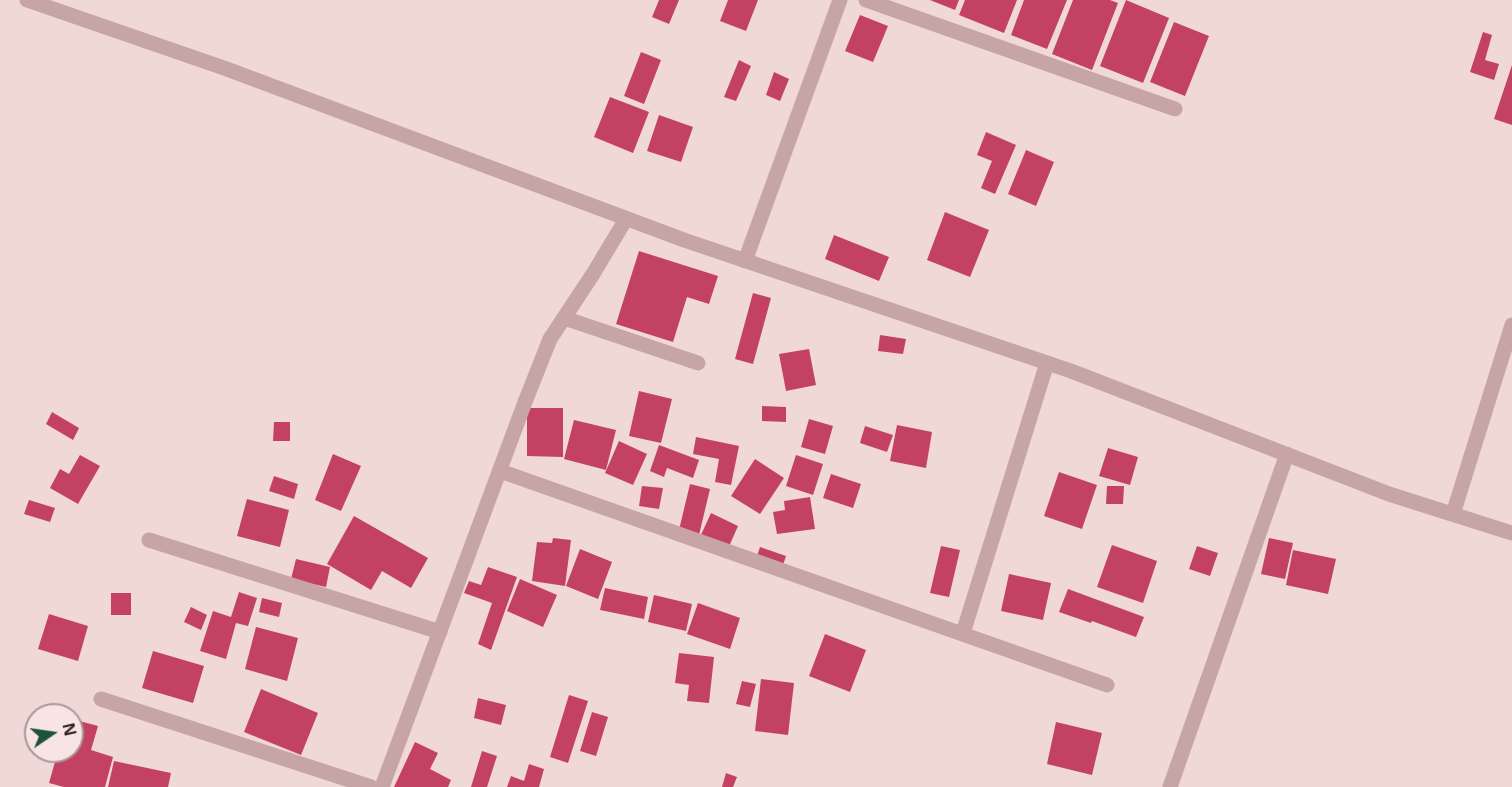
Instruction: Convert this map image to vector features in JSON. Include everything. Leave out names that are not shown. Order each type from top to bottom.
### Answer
[{"type":"street","points":[[27,0],[64,6],[626,219],[1071,371],[1389,494],[1512,533]]},
{"type":"street","points":[[745,261],[840,0]]},
{"type":"street","points":[[866,0],[1175,109]]},
{"type":"street","points":[[382,787],[550,339],[626,219]]},
{"type":"street","points":[[564,318],[698,363]]},
{"type":"street","points":[[1453,514],[1512,325]]},
{"type":"street","points":[[963,633],[1047,363]]},
{"type":"street","points":[[1170,787],[1287,454]]},
{"type":"street","points":[[500,471],[1107,685]]},
{"type":"street","points":[[149,540],[440,632]]},
{"type":"street","points":[[101,699],[371,787]]},
{"type":"building","points":[[659,0],[679,0],[669,24],[652,17]]},
{"type":"building","points":[[728,0],[758,0],[746,31],[720,21]]},
{"type":"building","points":[[930,0],[959,0],[955,10]]},
{"type":"building","points":[[965,0],[1017,0],[1004,33],[959,15]]},
{"type":"building","points":[[1024,0],[1067,0],[1047,49],[1011,35]]},
{"type":"building","points":[[1073,0],[1110,0],[1118,3],[1092,70],[1052,54]]},
{"type":"building","points":[[1126,0],[1169,18],[1143,83],[1100,66]]},
{"type":"building","points":[[860,15],[888,26],[873,62],[845,51]]},
{"type":"building","points":[[1174,22],[1209,36],[1185,96],[1150,82]]},
{"type":"building","points":[[1483,32],[1492,35],[1485,60],[1499,64],[1494,80],[1470,72]]},
{"type":"building","points":[[641,52],[661,60],[644,104],[624,96]]},
{"type":"building","points":[[739,60],[751,66],[736,101],[724,97]]},
{"type":"building","points":[[1512,65],[1512,125],[1494,119]]},
{"type":"building","points":[[774,72],[789,79],[780,101],[766,95]]},
{"type":"building","points":[[610,97],[649,112],[633,153],[594,137]]},
{"type":"building","points":[[659,115],[693,127],[681,162],[647,151]]},
{"type":"building","points":[[986,132],[1016,145],[995,194],[981,188],[992,161],[977,155]]},
{"type":"building","points":[[1026,150],[1054,162],[1036,206],[1008,194]]},
{"type":"building","points":[[945,212],[989,230],[970,277],[927,260]]},
{"type":"building","points":[[834,235],[889,257],[879,281],[825,259]]},
{"type":"building","points":[[639,251],[718,276],[709,304],[687,297],[673,342],[616,324]]},
{"type":"building","points":[[753,293],[771,298],[753,364],[735,359]]},
{"type":"building","points":[[880,335],[906,339],[903,354],[878,351]]},
{"type":"building","points":[[809,349],[816,385],[786,391],[779,354]]},
{"type":"building","points":[[639,391],[672,399],[661,443],[629,436]]},
{"type":"building","points":[[762,406],[786,407],[786,422],[762,421]]},
{"type":"building","points":[[527,408],[563,408],[563,457],[527,456]]},
{"type":"building","points":[[52,412],[79,428],[73,440],[46,424]]},
{"type":"building","points":[[809,419],[833,426],[825,454],[801,447]]},
{"type":"building","points":[[574,420],[616,430],[606,470],[564,459]]},
{"type":"building","points":[[274,422],[290,422],[290,441],[273,441]]},
{"type":"building","points":[[897,425],[932,432],[926,468],[890,461]]},
{"type":"building","points":[[865,426],[893,435],[887,452],[860,443]]},
{"type":"building","points":[[696,437],[739,446],[731,485],[715,482],[719,459],[693,454]]},
{"type":"building","points":[[619,441],[647,454],[633,485],[605,473]]},
{"type":"building","points":[[659,445],[699,460],[693,478],[667,468],[664,477],[650,471]]},
{"type":"building","points":[[1108,448],[1138,457],[1130,485],[1099,476]]},
{"type":"building","points":[[333,454],[361,466],[341,511],[315,500]]},
{"type":"building","points":[[80,455],[100,466],[78,504],[50,488],[60,469],[69,474]]},
{"type":"building","points":[[796,455],[823,464],[813,495],[786,486]]},
{"type":"building","points":[[755,459],[784,478],[760,514],[731,496]]},
{"type":"building","points":[[1059,472],[1097,485],[1082,529],[1044,516]]},
{"type":"building","points":[[831,474],[861,484],[853,508],[823,498]]},
{"type":"building","points":[[274,476],[298,484],[294,499],[269,491]]},
{"type":"building","points":[[690,484],[710,489],[699,535],[679,530]]},
{"type":"building","points":[[642,486],[663,488],[659,509],[639,506]]},
{"type":"building","points":[[1107,486],[1124,486],[1123,504],[1106,504]]},
{"type":"building","points":[[810,497],[815,529],[777,534],[773,512],[785,510],[784,501]]},
{"type":"building","points":[[247,499],[289,510],[280,547],[237,536]]},
{"type":"building","points":[[29,500],[55,508],[50,522],[24,514]]},
{"type":"building","points":[[711,513],[738,526],[727,551],[700,537]]},
{"type":"building","points":[[354,516],[428,558],[411,588],[382,571],[371,590],[327,564]]},
{"type":"building","points":[[553,538],[571,540],[565,586],[532,581],[537,542],[552,543]]},
{"type":"building","points":[[1269,538],[1293,543],[1285,579],[1261,574]]},
{"type":"building","points":[[1112,545],[1157,561],[1143,603],[1097,587]]},
{"type":"building","points":[[941,546],[960,550],[949,597],[930,593]]},
{"type":"building","points":[[1197,546],[1218,553],[1210,576],[1189,569]]},
{"type":"building","points":[[760,547],[786,556],[782,568],[756,559]]},
{"type":"building","points":[[580,549],[612,562],[598,599],[566,586]]},
{"type":"building","points":[[1293,550],[1336,559],[1328,594],[1286,585]]},
{"type":"building","points":[[296,559],[330,567],[326,587],[291,579]]},
{"type":"building","points":[[488,567],[517,577],[491,650],[478,644],[492,603],[464,593],[469,581],[481,585]]},
{"type":"building","points":[[1009,574],[1051,583],[1043,620],[1001,611]]},
{"type":"building","points":[[520,579],[557,595],[543,627],[507,611]]},
{"type":"building","points":[[605,588],[648,597],[644,619],[600,610]]},
{"type":"building","points":[[1068,589],[1144,617],[1136,637],[1059,612]]},
{"type":"building","points":[[239,592],[257,598],[248,626],[236,623],[226,659],[200,651],[213,611],[231,617]]},
{"type":"building","points":[[111,593],[131,593],[131,615],[111,615]]},
{"type":"building","points":[[654,595],[692,604],[686,631],[648,622]]},
{"type":"building","points":[[262,598],[282,603],[279,617],[259,612]]},
{"type":"building","points":[[698,603],[740,618],[730,649],[687,634]]},
{"type":"building","points":[[191,607],[207,615],[201,630],[184,622]]},
{"type":"building","points":[[49,614],[88,626],[78,661],[38,649]]},
{"type":"building","points":[[256,627],[298,638],[287,681],[245,669]]},
{"type":"building","points":[[825,634],[866,650],[850,692],[809,676]]},
{"type":"building","points":[[153,651],[204,666],[193,703],[142,688]]},
{"type":"building","points":[[679,653],[714,657],[709,703],[687,701],[689,685],[675,683]]},
{"type":"building","points":[[761,679],[794,683],[788,735],[755,731]]},
{"type":"building","points":[[742,681],[756,684],[750,707],[736,704]]},
{"type":"building","points":[[261,689],[318,713],[301,755],[244,732]]},
{"type":"building","points":[[569,695],[588,701],[568,763],[550,757]]},
{"type":"building","points":[[478,698],[506,705],[501,725],[474,718]]},
{"type":"building","points":[[592,712],[608,717],[596,756],[580,751]]},
{"type":"building","points":[[84,722],[98,726],[91,750],[113,757],[105,787],[64,787],[49,783],[55,763],[84,763]]},
{"type":"building","points":[[1056,722],[1102,733],[1092,775],[1047,764]]},
{"type":"building","points":[[415,742],[438,753],[430,769],[451,780],[448,787],[394,787]]},
{"type":"building","points":[[482,751],[497,756],[487,787],[471,787]]},
{"type":"building","points":[[114,761],[171,773],[168,787],[108,787]]},
{"type":"building","points":[[529,764],[544,769],[539,787],[507,787],[511,776],[524,781]]},
{"type":"building","points":[[726,773],[737,777],[733,787],[722,787]]}]
